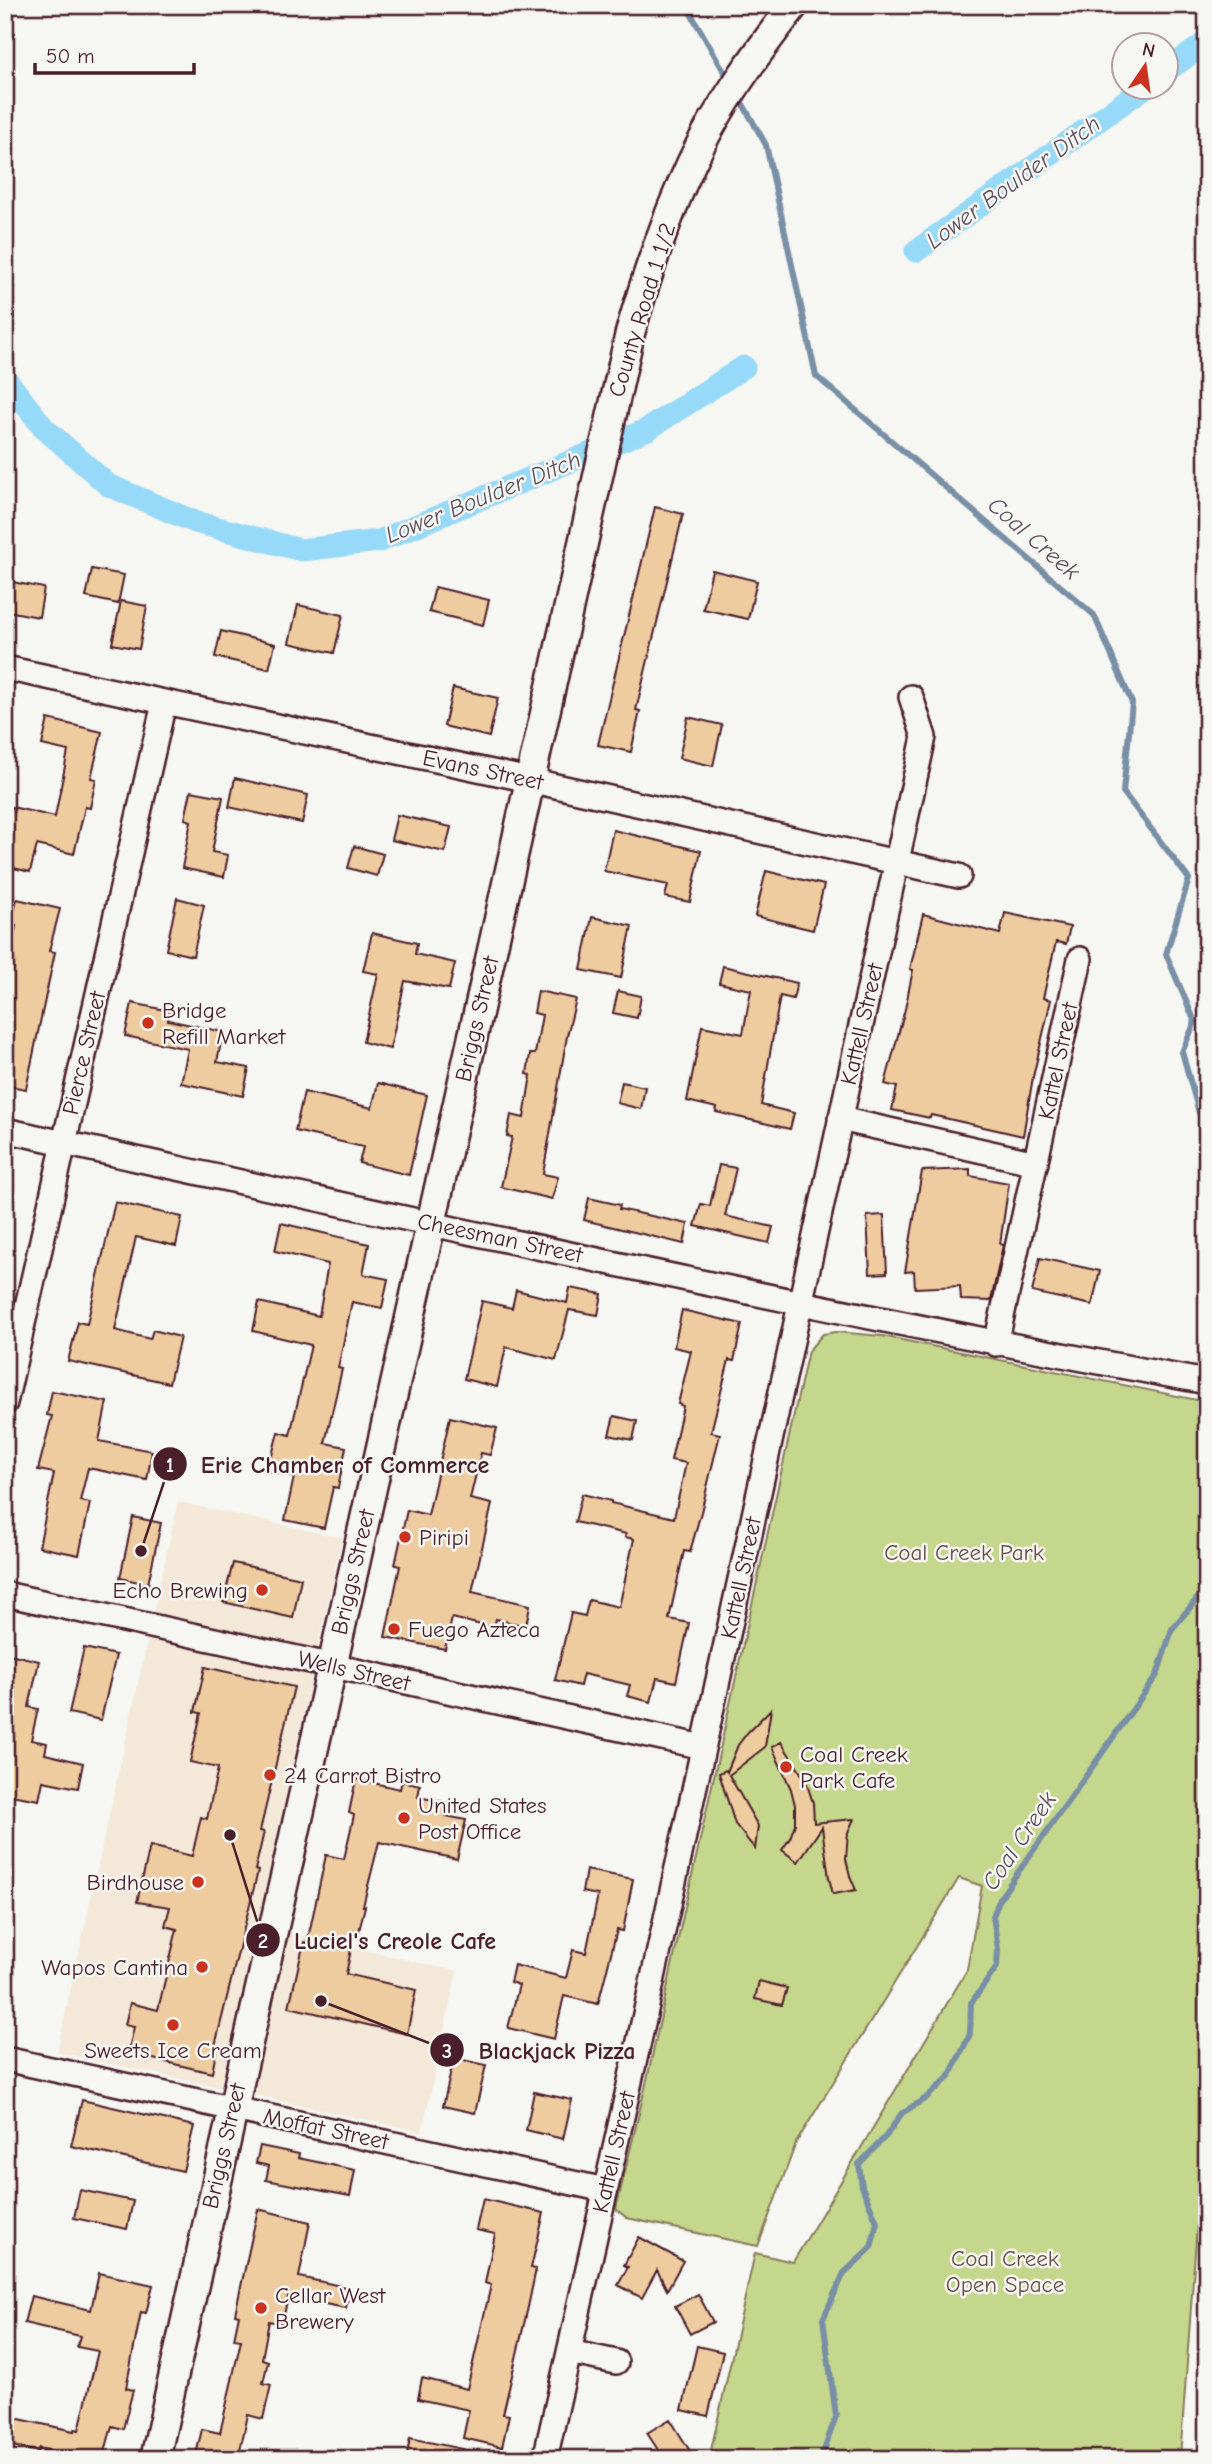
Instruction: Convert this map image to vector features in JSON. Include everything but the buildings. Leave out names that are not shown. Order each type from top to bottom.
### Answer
[{"type":"street","name":"County Road 1 1/2","points":[[597,480],[630,333],[650,267],[693,160],[714,121],[756,56],[794,5]]},
{"type":"street","name":"Briggs Street","points":[[155,2459],[597,480]]},
{"type":"street","name":"Evans Street","points":[[5,668],[959,876]]},
{"type":"street","name":"Kattell Street","points":[[545,2459],[898,863],[924,737],[911,697]]},
{"type":"street","name":"Pierce Street","points":[[5,1403],[164,703]]},
{"type":"street","name":"Kattel Street","points":[[996,1344],[1080,959]]},
{"type":"street","points":[[840,1119],[1036,1163]]},
{"type":"street","name":"Cheesman Street","points":[[5,1130],[996,1344],[1207,1382]]},
{"type":"street","name":"Wells Street","points":[[5,1594],[703,1747]]},
{"type":"street","name":"Moffat Street","points":[[5,2059],[605,2190]]},
{"type":"street","points":[[569,2352],[616,2362]]},
{"type":"shaded area","points":[[178,1502],[342,1538],[257,1926],[457,1971],[422,2132],[57,2052]]},
{"type":"green space","points":[[836,1332],[882,1336],[1207,1402],[1207,2145],[1201,2169],[1180,2459],[709,2459],[755,2253],[793,2262],[967,1970],[982,1886],[959,1878],[796,2143],[758,2246],[627,2218],[616,2209],[808,1351],[823,1334]]},
{"type":"waterway","name":"Coal Creek","points":[[686,5],[730,82]]},
{"type":"waterway","name":"Lower Boulder Ditch","points":[[1180,61],[1207,42]]},
{"type":"waterway","name":"Coal Creek","points":[[739,97],[766,145],[816,376],[1094,615],[1132,703],[1123,792],[1189,879],[1166,954],[1195,1022],[1182,1052],[1207,1141]]},
{"type":"waterway","name":"Lower Boulder Ditch","points":[[916,251],[1124,102]]},
{"type":"waterway","name":"Lower Boulder Ditch","points":[[5,378],[44,428],[108,485],[195,522],[301,550],[379,541],[646,430],[744,367]]},
{"type":"waterway","name":"Coal Creek","points":[[821,2459],[836,2416],[823,2319],[844,2273],[871,2248],[877,2222],[862,2187],[859,2164],[886,2136],[902,2113],[926,2098],[949,2077],[970,2034],[971,2003],[997,1967],[998,1949],[993,1916],[1000,1898],[1157,1675],[1172,1629],[1207,1587]]},
{"type":"place","name":"Bridge Refill Market","points":[[148,1023]]},
{"type":"place","name":"Piripi","points":[[405,1537]]},
{"type":"place","name":"Erie Chamber of Commerce","points":[[141,1551]]},
{"type":"place","name":"Echo Brewing","points":[[262,1590]]},
{"type":"place","name":"Fuego Azteca","points":[[394,1629]]},
{"type":"place","name":"Coal Creek Park Cafe","points":[[786,1767]]},
{"type":"place","name":"24 Carrot Bistro","points":[[270,1775]]},
{"type":"place","name":"United States Post Office","points":[[404,1818]]},
{"type":"place","name":"Luciel's Creole Cafe","points":[[230,1835]]},
{"type":"place","name":"Birdhouse","points":[[198,1882]]},
{"type":"place","name":"Wapos Cantina","points":[[202,1967]]},
{"type":"place","name":"Blackjack Pizza","points":[[321,2001]]},
{"type":"place","name":"Sweets Ice Cream","points":[[173,2025]]},
{"type":"place","name":"Cellar West Brewery","points":[[261,2308]]},
{"type":"park label","name":"Coal Creek Park","points":[[964,1552]]},
{"type":"park label","name":"Coal Creek Open Space","points":[[1005,2271]]}]
